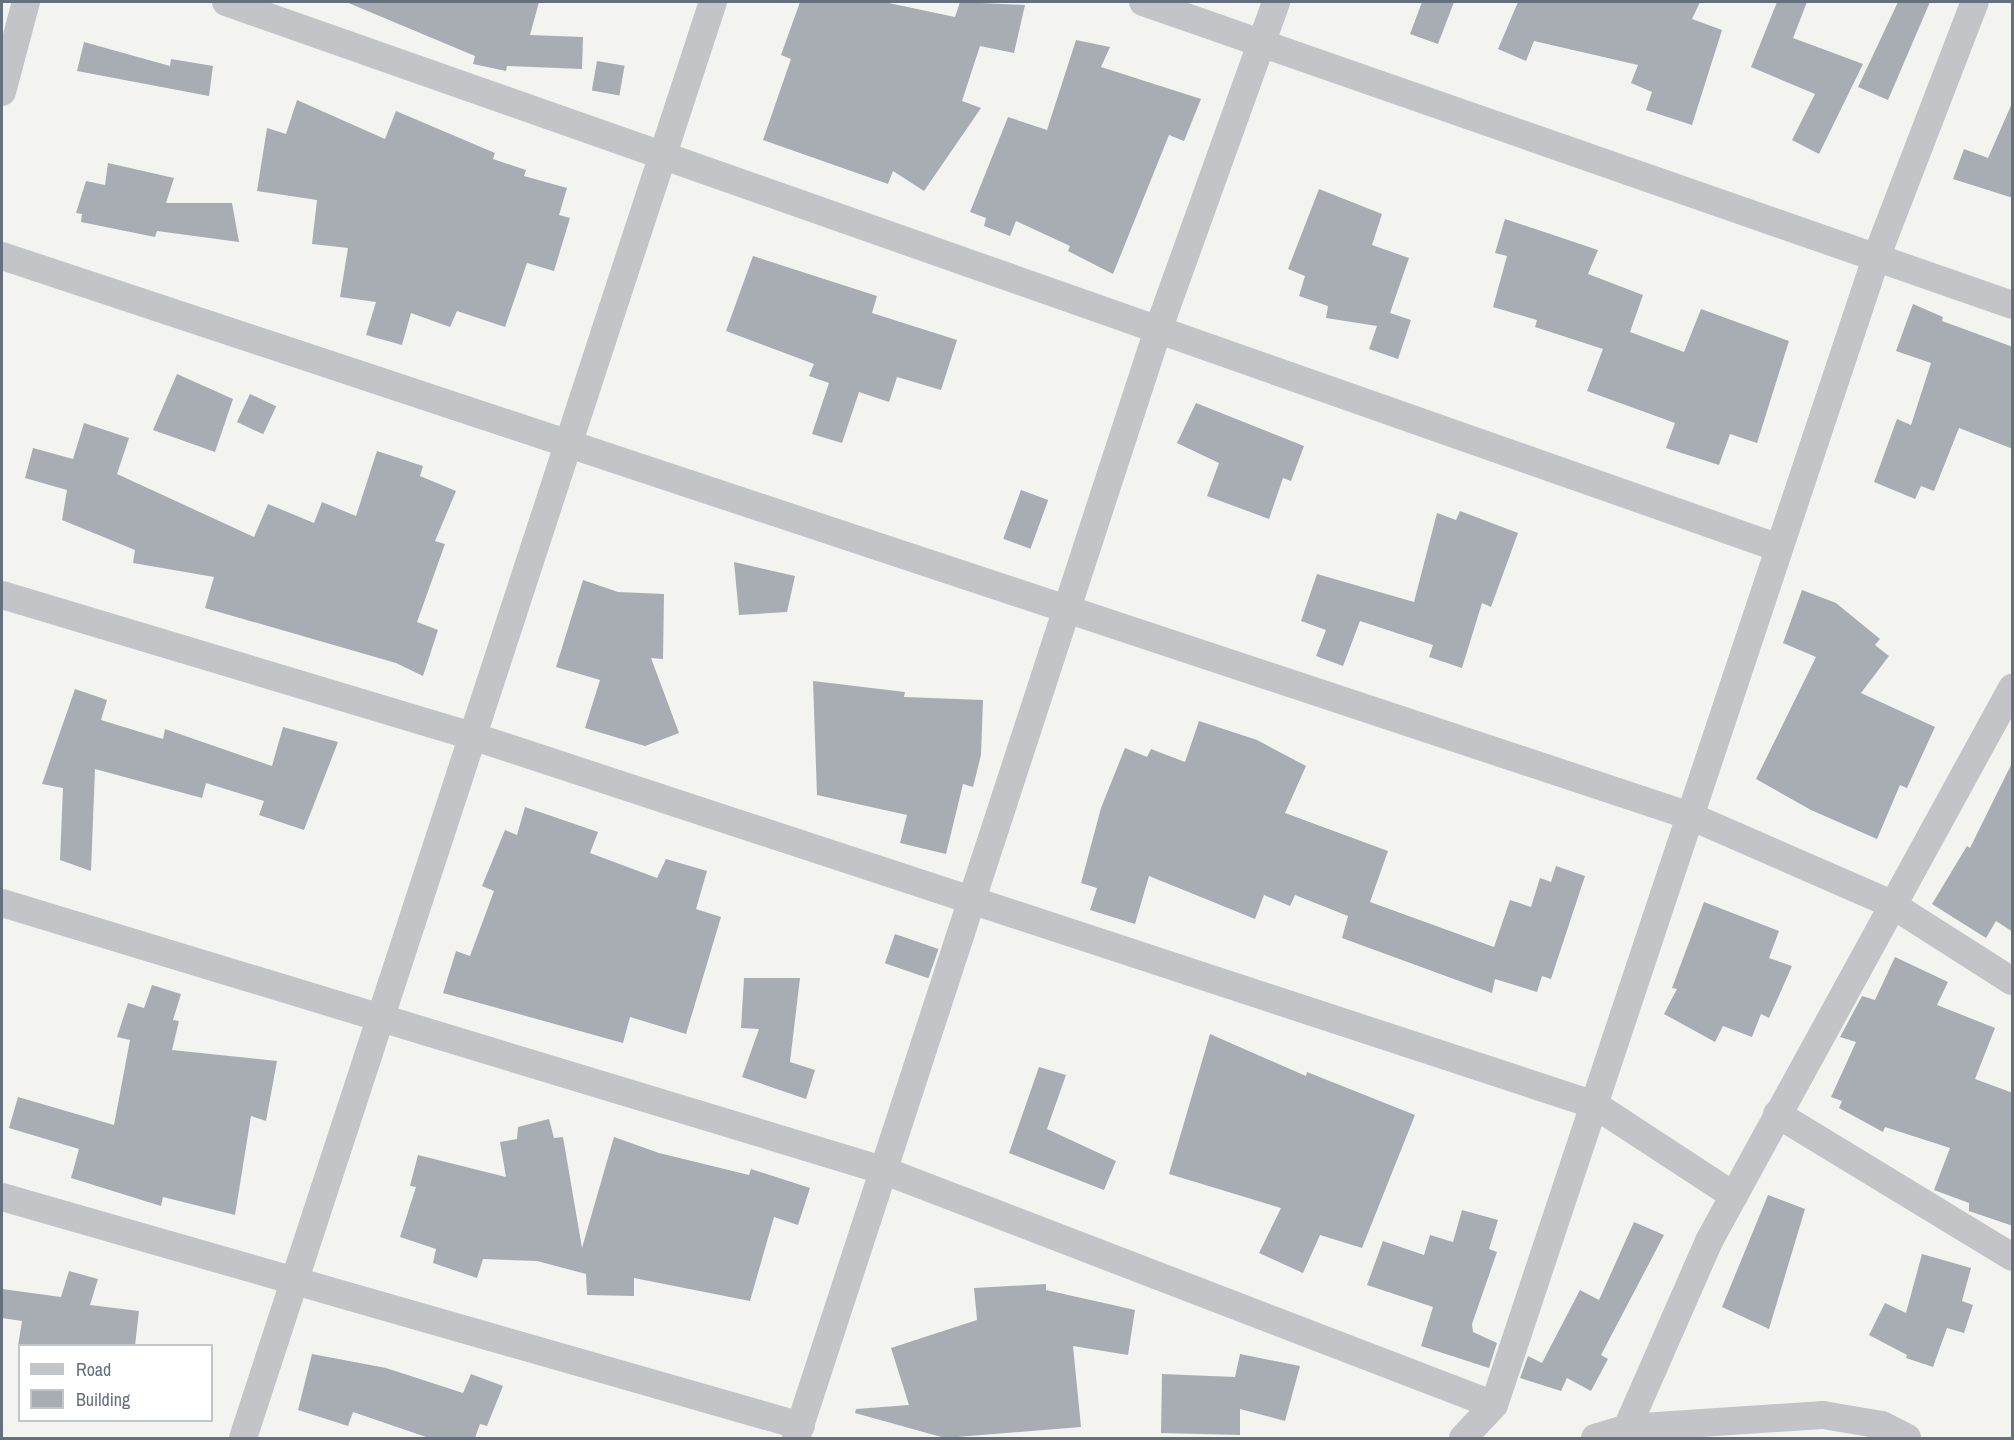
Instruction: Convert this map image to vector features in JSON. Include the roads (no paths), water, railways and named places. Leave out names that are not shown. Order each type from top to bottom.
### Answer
[{"type":"street","points":[[2,92],[26,2]]},
{"type":"street","points":[[226,2],[1157,333],[1779,548]]},
{"type":"street","points":[[243,1438],[660,156],[713,2]]},
{"type":"street","points":[[1143,2],[2013,305]]},
{"type":"street","points":[[2,1197],[295,1281],[799,1432],[1070,610],[1157,333],[1276,2]]},
{"type":"street","points":[[1463,1438],[1494,1405],[1876,258],[1975,2]]},
{"type":"street","points":[[2,256],[1690,816],[1891,904],[2013,981]]},
{"type":"street","points":[[2,595],[472,736],[1595,1106],[1734,1196]]},
{"type":"street","points":[[1627,1428],[1734,1196],[1891,904],[2004,723],[2013,688]]},
{"type":"street","points":[[2,903],[380,1020],[885,1171],[1494,1405]]},
{"type":"street","points":[[1777,1114],[2013,1257]]},
{"type":"street","points":[[1594,1438],[1627,1428],[1824,1415],[1882,1425],[1907,1438]]}]
